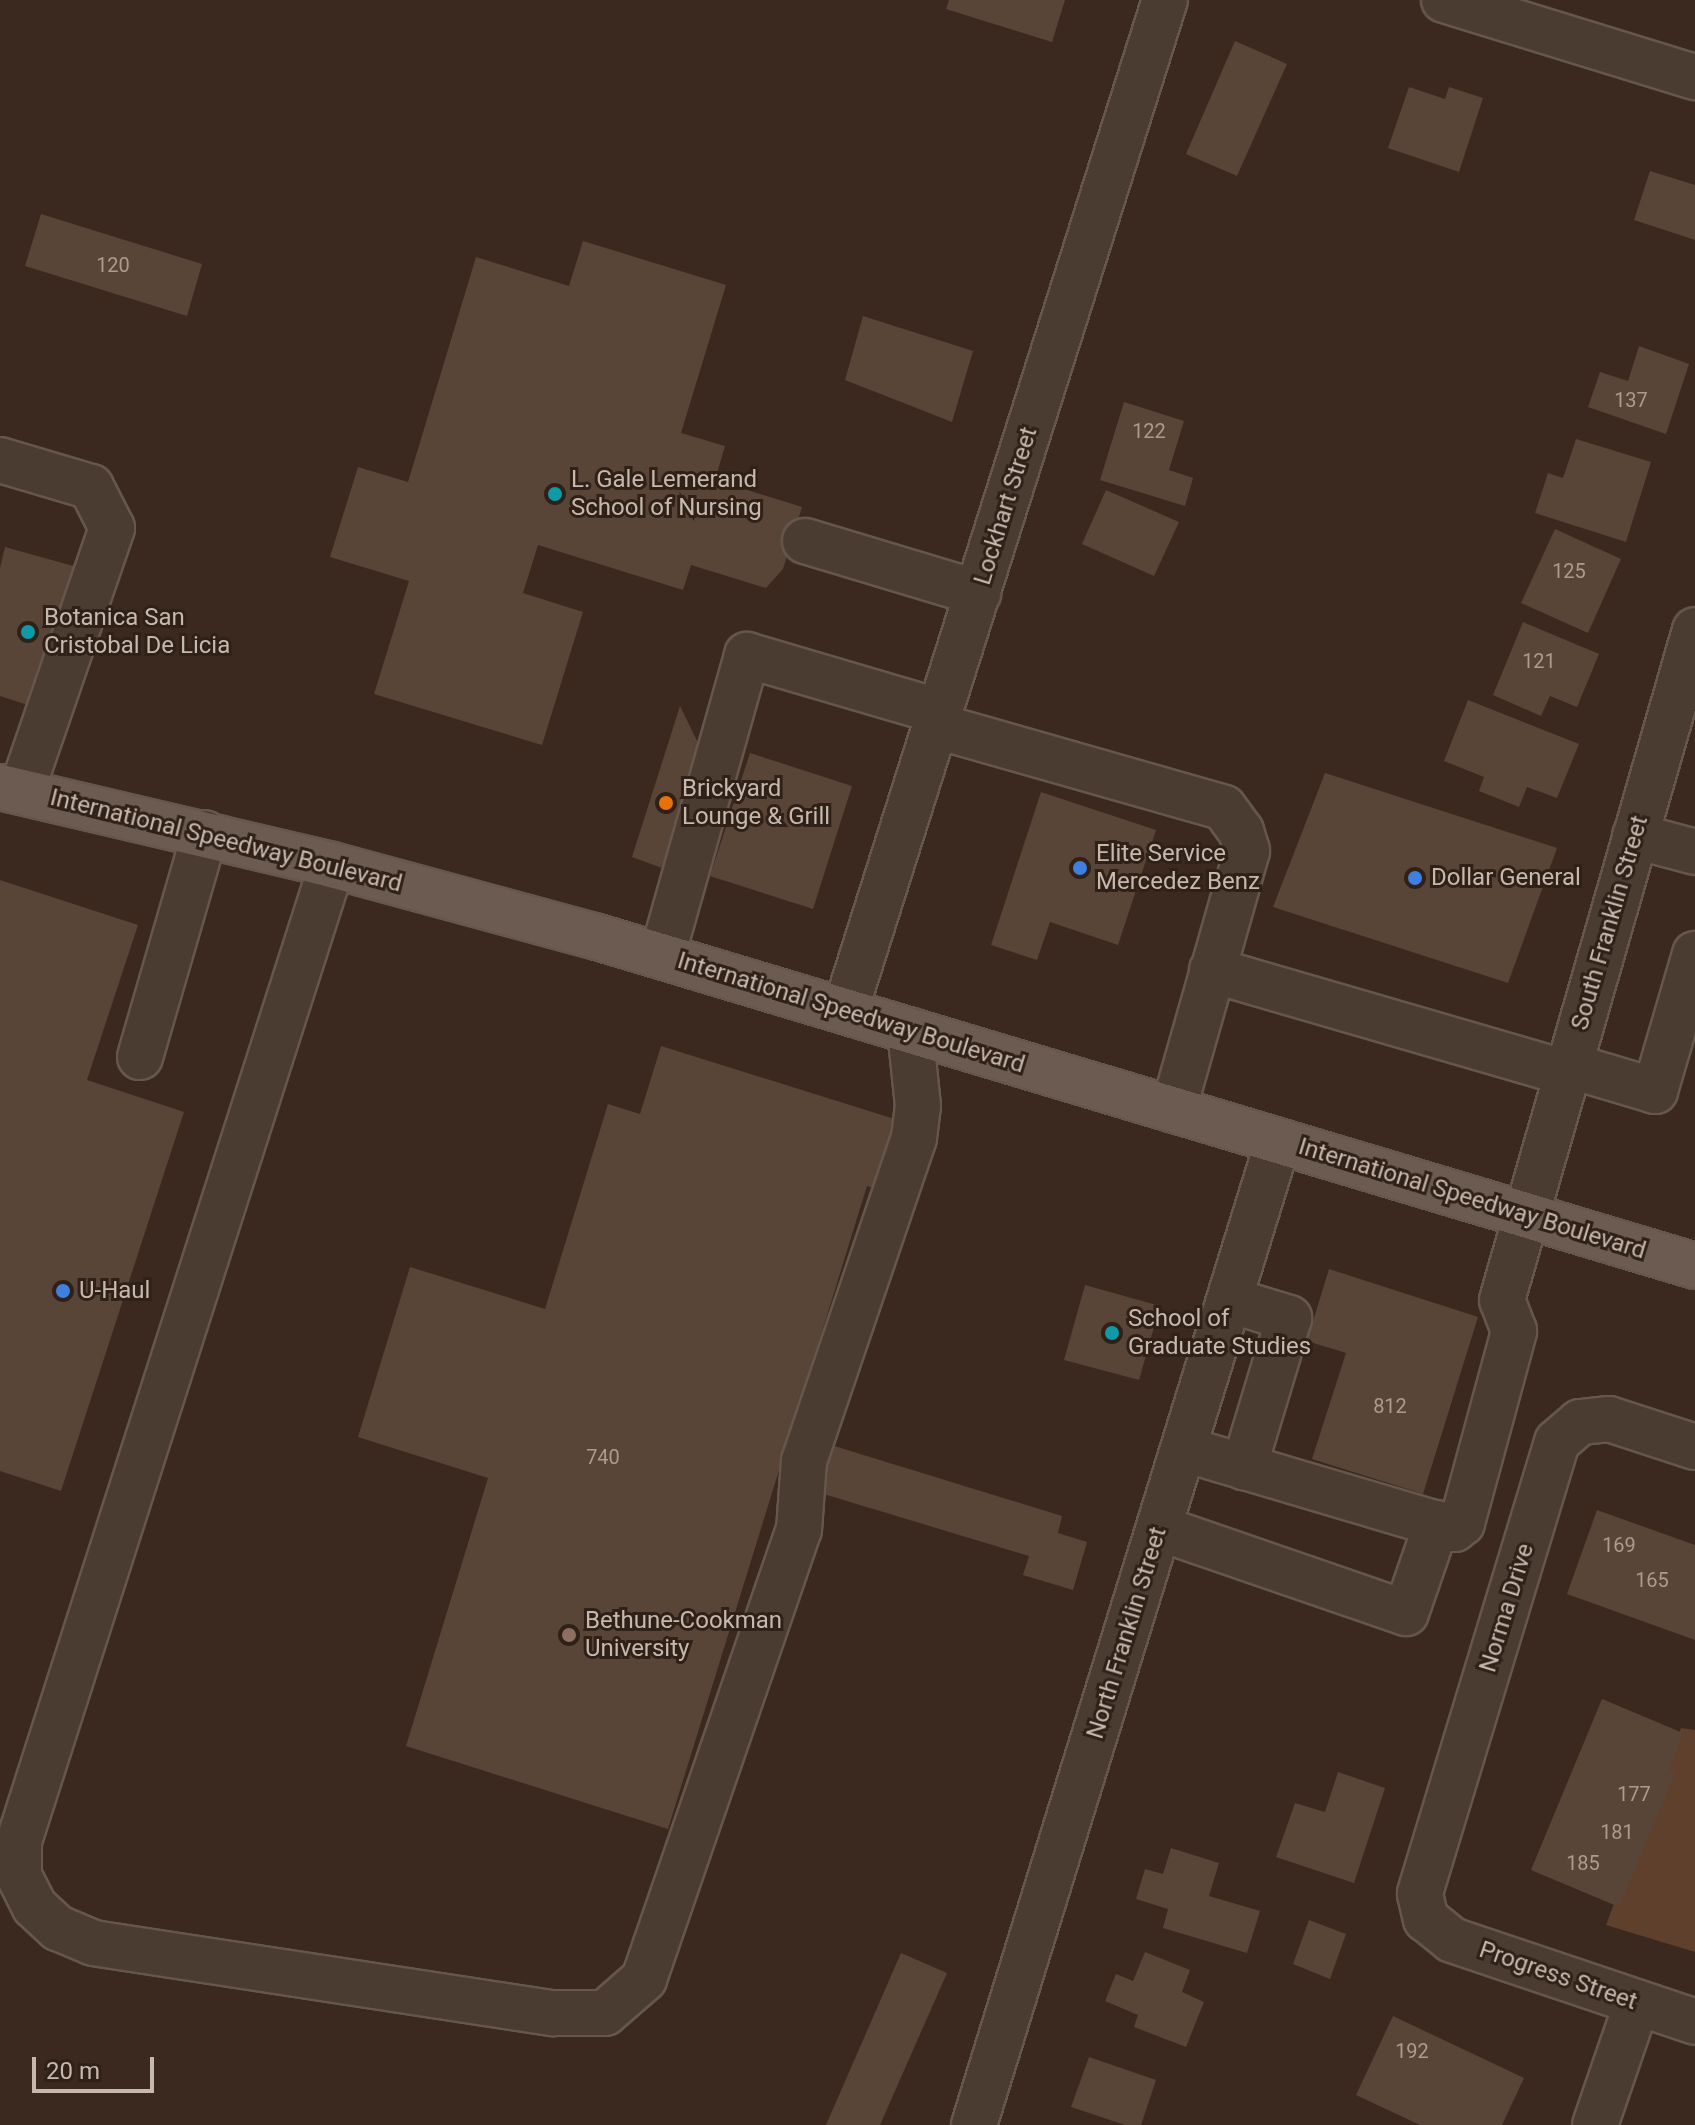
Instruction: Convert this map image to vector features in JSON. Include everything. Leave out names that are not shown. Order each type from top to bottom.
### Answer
[{"type":"main road","name":"International Speedway Boulevard","points":[[10,789],[332,865],[662,956],[1695,1266]]},
{"type":"street","name":"Lockhart Street","points":[[845,1011],[1165,0]]},
{"type":"street","points":[[1444,0],[1695,77]]},
{"type":"street","points":[[0,460],[91,487],[112,528],[10,789]]},
{"type":"street","points":[[805,541],[978,593]]},
{"type":"street","name":"South Franklin Street","points":[[1450,1523],[1514,1331],[1502,1300],[1695,630]]},
{"type":"street","points":[[662,956],[747,655],[1224,808],[1241,831],[1247,851],[1173,1110]]},
{"type":"street","points":[[140,1057],[205,833]]},
{"type":"street","points":[[1635,836],[1695,852]]},
{"type":"street","points":[[332,865],[19,1841],[19,1876],[34,1906],[58,1928],[93,1943],[553,2013],[605,2013],[623,2002],[644,1979],[799,1530],[804,1461],[914,1138],[918,1106],[910,1030]]},
{"type":"street","points":[[1212,970],[1655,1091],[1695,954]]},
{"type":"street","name":"North Franklin Street","points":[[974,2125],[1278,1142]]},
{"type":"street","points":[[1230,1300],[1289,1318],[1244,1467]]},
{"type":"street","name":"Norma Drive","points":[[1426,1919],[1420,1894],[1557,1442],[1580,1422],[1609,1419],[1695,1447]]},
{"type":"street","points":[[1159,1528],[1406,1613],[1450,1523],[1184,1449]]},
{"type":"street","name":"Progress Street","points":[[1426,1919],[1452,1940],[1695,2022]]},
{"type":"street","points":[[1595,2125],[1637,2003]]},
{"type":"shaded area","points":[[1681,1728],[1695,1730],[1695,1952],[1606,1925]]},
{"type":"building","points":[[949,0],[1065,0],[1052,42],[946,9]]},
{"type":"building","points":[[1235,41],[1287,64],[1237,176],[1186,154]]},
{"type":"building","points":[[1409,87],[1445,99],[1449,87],[1483,98],[1459,172],[1388,148]]},
{"type":"building","points":[[1650,171],[1695,185],[1695,240],[1634,220]]},
{"type":"building","points":[[41,214],[202,264],[187,316],[25,266]]},
{"type":"building","name":"L. Gale Lemerand School of Nursing","points":[[583,241],[726,285],[681,433],[725,446],[715,480],[802,507],[783,569],[766,588],[691,565],[683,590],[538,545],[523,593],[583,612],[542,745],[374,694],[409,581],[330,557],[358,467],[408,482],[476,257],[569,286]]},
{"type":"building","points":[[863,316],[973,351],[952,422],[845,380]]},
{"type":"building","points":[[1639,346],[1689,364],[1666,434],[1588,407],[1600,372],[1628,381]]},
{"type":"building","points":[[1124,402],[1184,421],[1169,470],[1193,478],[1185,506],[1100,480]]},
{"type":"building","points":[[1576,439],[1651,462],[1626,542],[1535,513],[1548,473],[1563,478]]},
{"type":"building","points":[[1106,490],[1179,522],[1154,576],[1082,544]]},
{"type":"building","points":[[1555,529],[1621,559],[1588,633],[1521,603]]},
{"type":"building","name":"Botanica San Cristobal De Licia","points":[[5,547],[77,567],[31,706],[0,696],[0,568]]},
{"type":"building","points":[[1523,622],[1599,654],[1577,707],[1550,696],[1541,716],[1493,695]]},
{"type":"building","points":[[1468,700],[1579,744],[1557,798],[1527,787],[1519,807],[1479,791],[1484,777],[1444,761]]},
{"type":"building","name":"Brickyard Lounge & Grill","points":[[680,706],[701,749],[662,868],[632,857]]},
{"type":"building","points":[[750,753],[852,786],[813,909],[710,876]]},
{"type":"building","name":"Dollar General","points":[[1325,773],[1557,848],[1508,983],[1273,907]]},
{"type":"building","name":"Elite Service Mercedez Benz","points":[[1041,792],[1156,830],[1118,945],[1050,922],[1037,960],[991,945]]},
{"type":"building","name":"U-Haul","points":[[0,880],[138,925],[87,1080],[184,1112],[61,1491],[0,1471]]},
{"type":"building","points":[[661,1046],[901,1121],[879,1190],[867,1186],[668,1829],[406,1746],[488,1478],[358,1437],[410,1267],[545,1309],[608,1104],[640,1114]]},
{"type":"building","points":[[1329,1269],[1478,1317],[1423,1494],[1312,1459],[1346,1353],[1307,1341]]},
{"type":"building","name":"School of Graduate Studies","points":[[1085,1285],[1160,1306],[1139,1380],[1064,1360]]},
{"type":"building","points":[[831,1445],[1062,1516],[1058,1533],[1087,1542],[1073,1590],[1023,1575],[1029,1556],[817,1492]]},
{"type":"building","points":[[1597,1510],[1695,1545],[1695,1640],[1567,1594]]},
{"type":"building","points":[[1602,1699],[1683,1733],[1669,1770],[1675,1773],[1619,1907],[1531,1870]]},
{"type":"building","points":[[1338,1772],[1385,1788],[1354,1883],[1276,1857],[1295,1803],[1325,1812]]},
{"type":"building","points":[[1171,1848],[1219,1863],[1209,1896],[1260,1911],[1247,1953],[1163,1928],[1168,1909],[1136,1899],[1145,1869],[1163,1874]]},
{"type":"building","points":[[1309,1920],[1346,1934],[1330,1979],[1293,1964]]},
{"type":"building","points":[[1145,1952],[1190,1970],[1182,1992],[1204,2002],[1186,2047],[1134,2027],[1138,2015],[1105,2001],[1116,1974],[1133,1981]]},
{"type":"building","points":[[901,1953],[947,1973],[880,2125],[826,2125]]},
{"type":"building","points":[[1393,2016],[1524,2078],[1502,2125],[1420,2125],[1356,2095]]},
{"type":"building","points":[[1089,2057],[1156,2080],[1141,2125],[1125,2125],[1071,2107]]},
{"type":"place","name":"L. Gale Lemerand School of Nursing","points":[[555,494]]},
{"type":"place","name":"Botanica San Cristobal De Licia","points":[[28,632]]},
{"type":"place","name":"Brickyard Lounge & Grill","points":[[666,803]]},
{"type":"place","name":"Elite Service Mercedez Benz","points":[[1080,868]]},
{"type":"place","name":"Dollar General","points":[[1415,878]]},
{"type":"place","name":"U-Haul","points":[[63,1291]]},
{"type":"place","name":"School of Graduate Studies","points":[[1112,1333]]},
{"type":"place","name":"Bethune-Cookman University","points":[[569,1635]]}]
